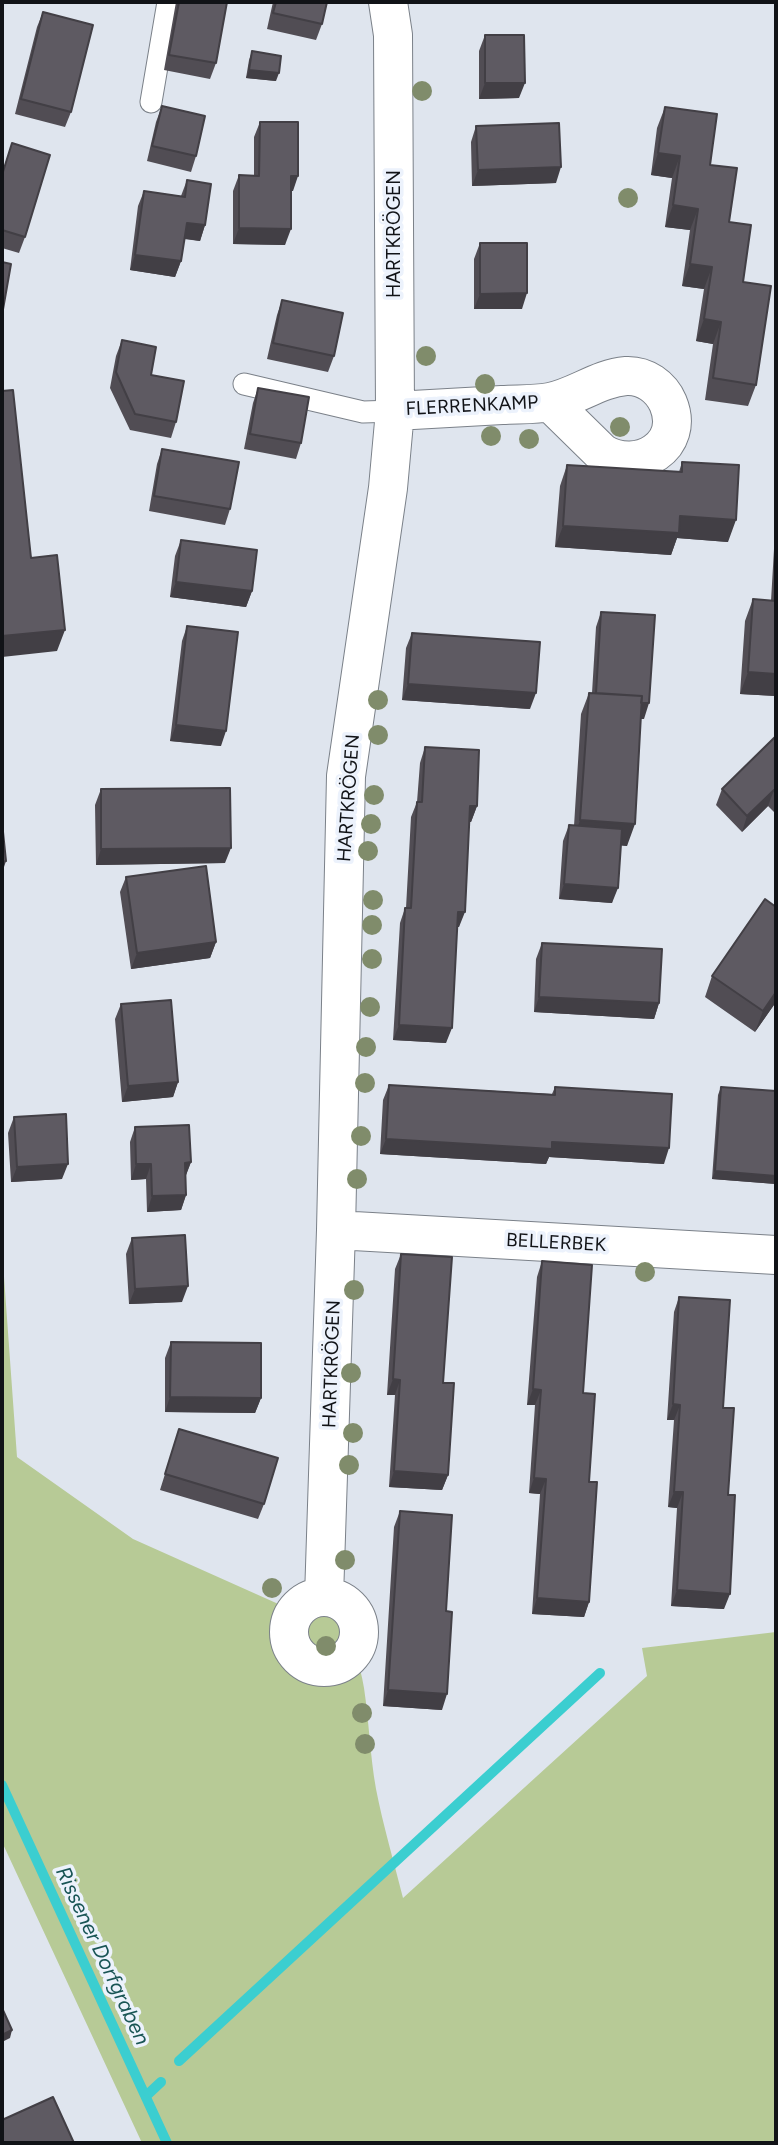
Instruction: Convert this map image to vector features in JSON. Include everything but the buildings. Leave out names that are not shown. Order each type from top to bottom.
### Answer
[{"type":"street","name":"HARTKRÖGEN","points":[[324,1597],[336,1230],[346,776],[388,488],[395,411],[393,35],[388,2]]},
{"type":"street","name":"FLERRENKAMP","points":[[395,411],[550,402]]},
{"type":"street","name":"BELLERBEK","points":[[336,1230],[776,1255]]},
{"type":"lane","points":[[151,102],[168,2]]},
{"type":"lane","points":[[244,384],[363,412],[395,411]]},
{"type":"green space","points":[[2,1249],[17,1457],[133,1539],[294,1611],[309,1602],[326,1598],[341,1602],[354,1615],[358,1629],[356,1651],[364,1688],[376,1789],[403,1898],[647,1676],[642,1648],[776,1632],[776,2143],[142,2143],[2,1842]]},
{"type":"waterway","points":[[179,2061],[600,1673]]},
{"type":"waterway","name":"Rissener Dorfgraben","points":[[2,1785],[167,2143]]},
{"type":"waterway","points":[[146,2096],[161,2082]]}]
